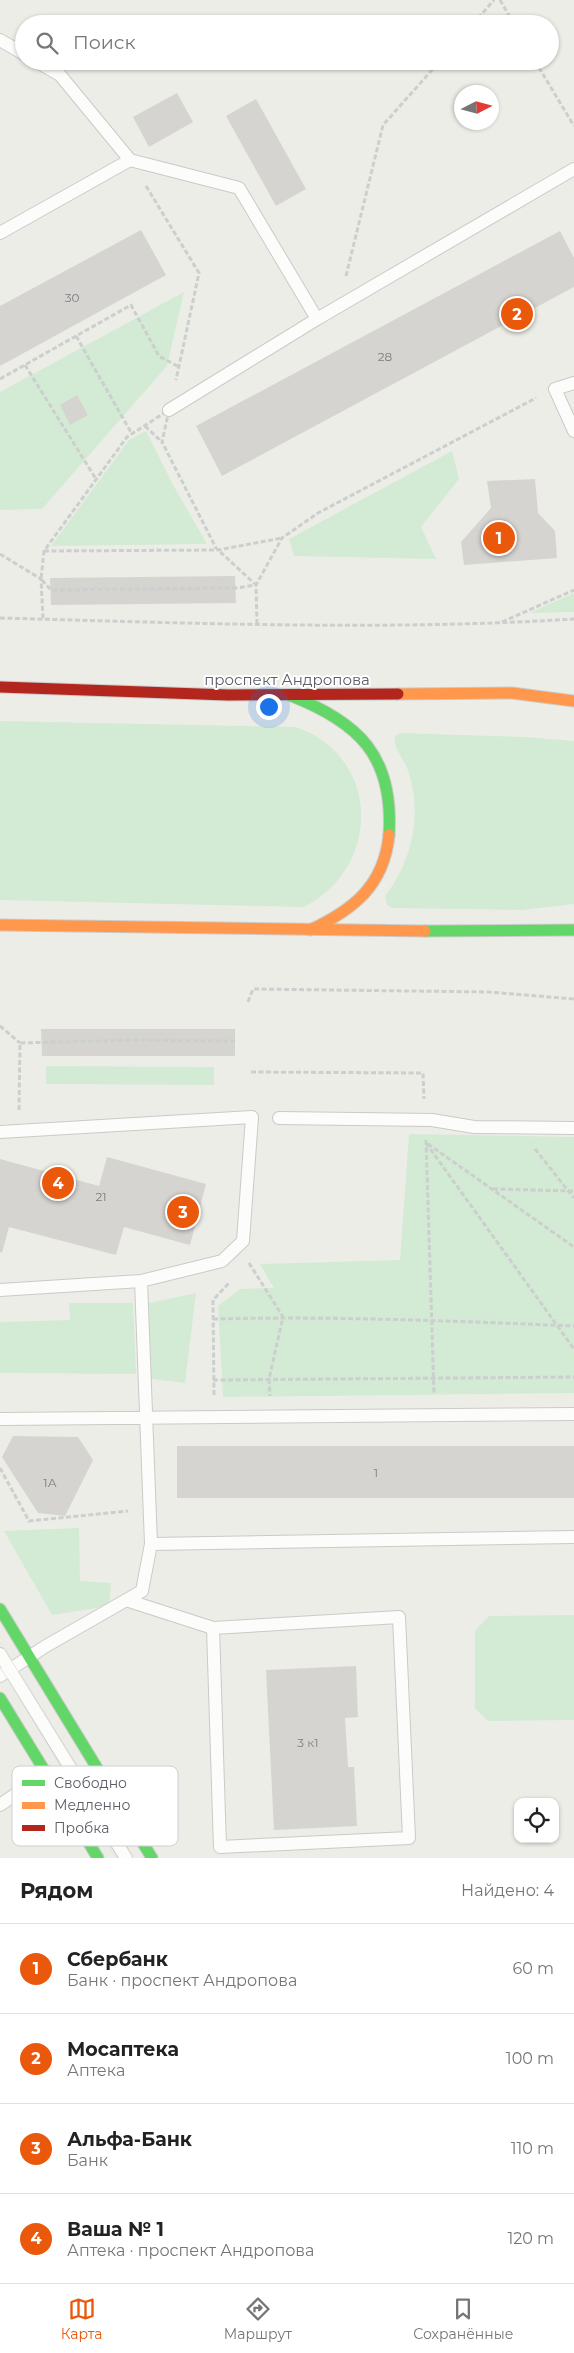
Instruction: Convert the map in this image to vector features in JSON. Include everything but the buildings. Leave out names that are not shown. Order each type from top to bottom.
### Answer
[{"type":"main road","name":"проспект Андропова","points":[[0,687],[289,695],[512,694],[574,701]]},
{"type":"main road","points":[[512,694],[574,688]]},
{"type":"main road","points":[[289,695],[331,712],[361,738],[383,775],[390,808],[388,842],[384,859],[373,882],[357,903],[336,918],[310,930]]},
{"type":"main road","points":[[0,924],[495,932],[574,930]]},
{"type":"main road","points":[[0,1609],[95,1766]]},
{"type":"main road","points":[[0,1698],[40,1766]]},
{"type":"main road","points":[[90,1846],[98,1858]]},
{"type":"main road","points":[[145,1846],[152,1858]]},
{"type":"lane","points":[[0,40],[15,49]]},
{"type":"lane","points":[[51,70],[60,75],[130,160],[239,188],[317,319]]},
{"type":"lane","points":[[0,233],[130,160]]},
{"type":"lane","points":[[170,406],[574,169]]},
{"type":"lane","points":[[574,382],[555,389],[574,432]]},
{"type":"lane","points":[[0,1132],[252,1117],[243,1241],[222,1261],[142,1281],[0,1290]]},
{"type":"lane","points":[[279,1118],[425,1120],[474,1127],[574,1128]]},
{"type":"lane","points":[[5,1673],[142,1591],[151,1544],[142,1281]]},
{"type":"lane","points":[[0,1419],[574,1414]]},
{"type":"lane","points":[[151,1544],[574,1537]]},
{"type":"lane","points":[[126,1600],[213,1628],[399,1617],[409,1838],[220,1847],[213,1628]]},
{"type":"lane","points":[[0,1654],[5,1673],[70,1766]]},
{"type":"lane","points":[[57,1766],[84,1748]]},
{"type":"lane","points":[[0,1805],[12,1797]]},
{"type":"lane","points":[[119,1846],[126,1858]]},
{"type":"path","points":[[481,15],[494,0]]},
{"type":"path","points":[[500,0],[509,15]]},
{"type":"path","points":[[339,306],[384,125],[432,70]]},
{"type":"path","points":[[540,70],[574,126]]},
{"type":"path","points":[[130,160],[198,272],[175,384]]},
{"type":"path","points":[[0,379],[131,305],[159,356],[179,367]]},
{"type":"path","points":[[76,336],[132,434]]},
{"type":"path","points":[[25,365],[96,479]]},
{"type":"path","points":[[44,551],[218,550],[282,538],[318,513],[555,389]]},
{"type":"path","points":[[43,619],[41,579],[44,551],[127,437],[145,426],[170,406]]},
{"type":"path","points":[[163,443],[170,406]]},
{"type":"path","points":[[145,426],[163,443],[218,550],[256,585]]},
{"type":"path","points":[[257,624],[256,585],[282,538]]},
{"type":"path","points":[[0,554],[41,579],[51,590],[236,588],[256,585]]},
{"type":"path","points":[[498,624],[574,590]]},
{"type":"path","points":[[0,618],[257,624],[498,624],[574,619]]},
{"type":"path","points":[[248,1002],[253,990],[489,992],[574,998]]},
{"type":"path","points":[[0,1026],[20,1043],[135,1040],[235,1041]]},
{"type":"path","points":[[19,1131],[20,1043]]},
{"type":"path","points":[[251,1072],[423,1072],[435,1414]]},
{"type":"path","points":[[517,1127],[574,1198]]},
{"type":"path","points":[[426,1142],[574,1246]]},
{"type":"path","points":[[426,1142],[574,1349]]},
{"type":"path","points":[[492,1189],[574,1191]]},
{"type":"path","points":[[243,1269],[249,1263],[283,1317],[269,1379],[271,1416]]},
{"type":"path","points":[[214,1417],[213,1300],[231,1281]]},
{"type":"path","points":[[213,1319],[283,1317],[431,1320],[574,1326]]},
{"type":"path","points":[[213,1380],[574,1377]]},
{"type":"path","points":[[0,1468],[29,1521],[149,1509]]},
{"type":"green space","points":[[184,292],[167,366],[42,509],[0,510],[0,392]]},
{"type":"green space","points":[[146,431],[172,483],[207,544],[51,546],[129,440]]},
{"type":"green space","points":[[452,451],[459,479],[421,527],[436,559],[294,556],[289,539]]},
{"type":"green space","points":[[574,593],[574,612],[530,613]]},
{"type":"green space","points":[[0,721],[296,727],[324,742],[344,762],[357,787],[361,814],[358,841],[347,867],[329,889],[304,907],[0,900]]},
{"type":"green space","points":[[400,733],[525,737],[574,741],[574,904],[521,910],[392,908],[387,905],[385,896],[395,882],[408,851],[414,818],[412,784],[394,740],[395,736]]},
{"type":"green space","points":[[46,1066],[214,1067],[214,1085],[46,1084]]},
{"type":"green space","points":[[409,1134],[574,1137],[574,1393],[223,1397],[218,1306],[240,1289],[274,1288],[260,1264],[400,1260]]},
{"type":"green space","points":[[196,1293],[185,1383],[151,1379],[149,1303]]},
{"type":"green space","points":[[69,1303],[133,1303],[136,1374],[0,1373],[0,1322],[70,1320]]},
{"type":"green space","points":[[79,1528],[80,1581],[111,1583],[109,1606],[52,1615],[4,1531]]},
{"type":"green space","points":[[574,1615],[574,1720],[488,1721],[475,1708],[475,1631],[489,1616]]},
{"type":"tram line","points":[[0,1642],[76,1766]]},
{"type":"tram line","points":[[0,1667],[60,1766]]},
{"type":"tram line","points":[[109,1846],[116,1858]]},
{"type":"tram line","points":[[126,1846],[133,1858]]},
{"type":"traffic: fast","points":[[289,695],[335,717],[353,730],[367,746],[378,763],[385,784],[389,807],[389,835]]},
{"type":"traffic: fast","points":[[425,931],[574,930]]},
{"type":"traffic: fast","points":[[0,1609],[96,1766]]},
{"type":"traffic: fast","points":[[0,1698],[42,1766]]},
{"type":"traffic: fast","points":[[91,1846],[98,1858]]},
{"type":"traffic: fast","points":[[145,1846],[152,1858]]},
{"type":"traffic: slow","points":[[398,694],[512,693],[574,701]]},
{"type":"traffic: slow","points":[[310,930],[340,914],[364,894],[381,869],[389,835]]},
{"type":"traffic: slow","points":[[0,925],[425,931]]},
{"type":"traffic: jam","points":[[0,687],[228,695],[398,694]]},
{"type":"place","name":"Мосаптека","points":[[517,314]]},
{"type":"place","name":"Сбербанк","points":[[499,538]]},
{"type":"place","name":"Ваша № 1","points":[[58,1183]]},
{"type":"place","name":"Альфа-Банк","points":[[183,1212]]}]
